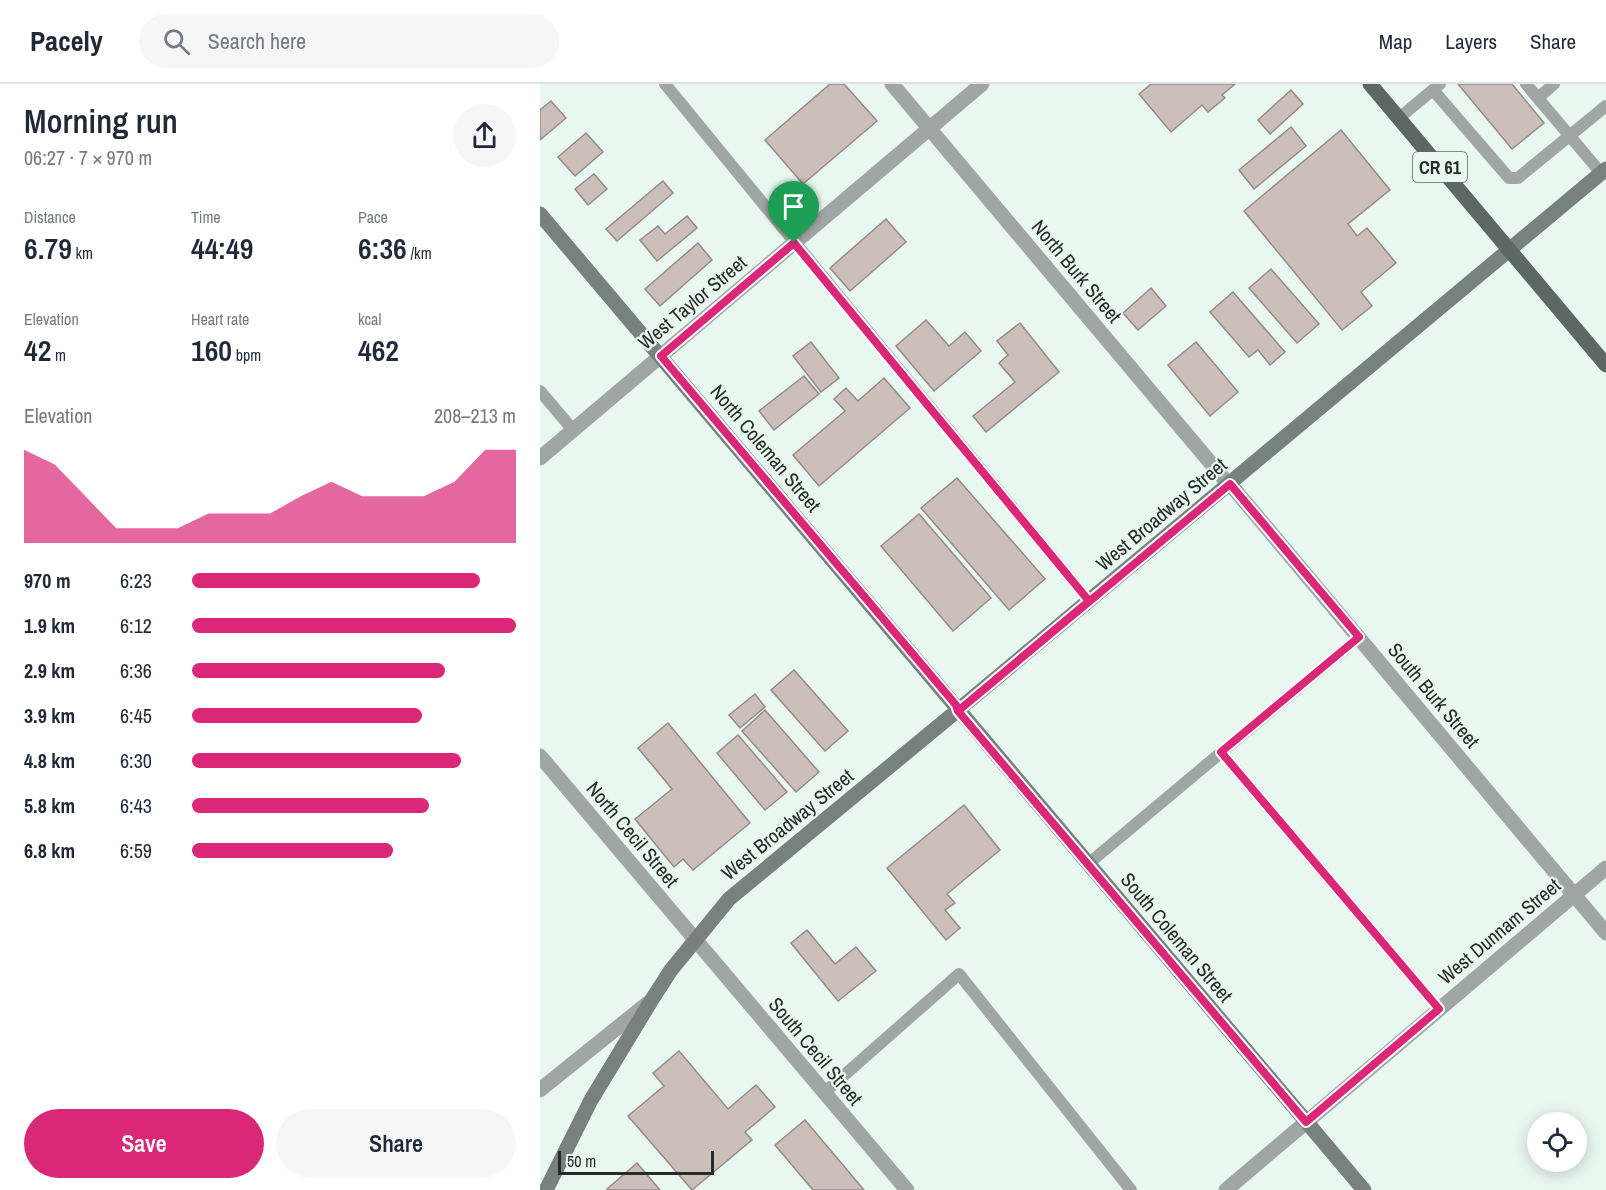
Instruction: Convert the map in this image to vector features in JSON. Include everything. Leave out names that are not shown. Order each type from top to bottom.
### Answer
[{"type":"main road","name":"CR 61","points":[[1370,84],[1606,365]]},
{"type":"main road","name":"West Broadway Street","points":[[546,1190],[591,1100],[651,1001],[694,939],[729,899],[958,711],[1604,171]]},
{"type":"main road","name":"North Coleman Street","points":[[540,214],[948,696],[958,711]]},
{"type":"main road","name":"South Coleman Street","points":[[958,711],[1364,1190]]},
{"type":"street","name":"North Burk Street","points":[[892,84],[1230,484]]},
{"type":"street","name":"West Taylor Street","points":[[540,458],[982,84]]},
{"type":"street","name":"South Burk Street","points":[[1230,484],[1606,933]]},
{"type":"street","name":"North Cecil Street","points":[[540,756],[694,939]]},
{"type":"street","name":"West Dunnam Street","points":[[1227,1190],[1606,868]]},
{"type":"street","name":"South Cecil Street","points":[[694,939],[906,1190]]},
{"type":"street","points":[[540,1090],[651,1001]]},
{"type":"lane","points":[[665,84],[1089,601]]},
{"type":"lane","points":[[1526,84],[1570,136],[1604,171]]},
{"type":"lane","points":[[1538,98],[1554,84]]},
{"type":"lane","points":[[1399,118],[1436,87],[1512,180],[1518,178],[1606,106]]},
{"type":"lane","points":[[540,391],[573,430]]},
{"type":"lane","points":[[1088,864],[1359,637]]},
{"type":"lane","points":[[1221,752],[1439,1009]]},
{"type":"lane","points":[[824,1093],[959,974],[1131,1190]]},
{"type":"building","points":[[830,84],[844,84],[877,121],[803,184],[765,140]]},
{"type":"building","points":[[1151,84],[1235,84],[1222,95],[1225,98],[1208,112],[1202,105],[1171,132],[1139,94]]},
{"type":"building","points":[[1458,84],[1512,84],[1544,123],[1512,149]]},
{"type":"building","points":[[1291,90],[1303,104],[1270,134],[1258,120]]},
{"type":"building","points":[[551,101],[566,118],[540,140],[540,110]]},
{"type":"building","points":[[1291,127],[1306,146],[1254,189],[1239,170]]},
{"type":"building","points":[[1341,130],[1390,190],[1348,224],[1357,236],[1367,228],[1396,263],[1361,292],[1372,306],[1342,330],[1244,211]]},
{"type":"building","points":[[586,133],[603,152],[575,176],[558,157]]},
{"type":"building","points":[[594,174],[607,189],[588,205],[575,189]]},
{"type":"building","points":[[663,181],[673,193],[617,241],[606,229]]},
{"type":"building","points":[[687,216],[697,228],[657,261],[640,240],[658,226],[665,234]]},
{"type":"building","points":[[886,219],[906,242],[850,291],[830,268]]},
{"type":"building","points":[[698,243],[712,260],[660,306],[645,289]]},
{"type":"building","points":[[1271,269],[1319,324],[1297,343],[1249,288]]},
{"type":"building","points":[[1151,288],[1166,306],[1138,330],[1123,313]]},
{"type":"building","points":[[1233,292],[1285,352],[1270,365],[1258,350],[1249,357],[1210,312]]},
{"type":"building","points":[[926,320],[949,346],[965,332],[981,351],[934,391],[896,346]]},
{"type":"building","points":[[1020,323],[1059,372],[986,432],[973,416],[1015,382],[999,363],[1008,355],[997,341]]},
{"type":"building","points":[[811,342],[839,378],[821,392],[793,356]]},
{"type":"building","points":[[1196,342],[1238,392],[1210,416],[1168,365]]},
{"type":"building","points":[[804,376],[819,394],[774,430],[759,411]]},
{"type":"building","points":[[884,378],[910,408],[819,486],[793,455],[845,411],[834,399],[846,388],[858,401]]},
{"type":"building","points":[[957,478],[1045,579],[1009,610],[921,508]]},
{"type":"building","points":[[919,514],[991,598],[953,631],[881,546]]},
{"type":"building","points":[[794,670],[848,731],[825,751],[771,690]]},
{"type":"building","points":[[755,694],[765,707],[740,728],[729,715]]},
{"type":"building","points":[[765,710],[819,772],[796,792],[742,731]]},
{"type":"building","points":[[668,723],[750,823],[693,870],[683,859],[674,867],[635,819],[672,789],[638,748]]},
{"type":"building","points":[[738,735],[787,792],[765,810],[717,753]]},
{"type":"building","points":[[964,805],[1000,850],[947,894],[955,903],[945,910],[960,928],[946,940],[887,868]]},
{"type":"building","points":[[807,930],[835,964],[856,947],[876,971],[838,1001],[791,943]]},
{"type":"building","points":[[679,1051],[728,1109],[756,1085],[775,1107],[745,1132],[752,1140],[692,1190],[628,1116],[664,1086],[653,1073]]},
{"type":"building","points":[[805,1120],[864,1190],[813,1190],[775,1145]]},
{"type":"building","points":[[637,1163],[660,1190],[607,1189]]},
{"type":"route","points":[[794,243],[661,356],[956,705],[958,711],[1230,484],[1359,637],[1221,752],[1439,1009],[1306,1122],[958,711],[1089,601],[794,243]]}]
